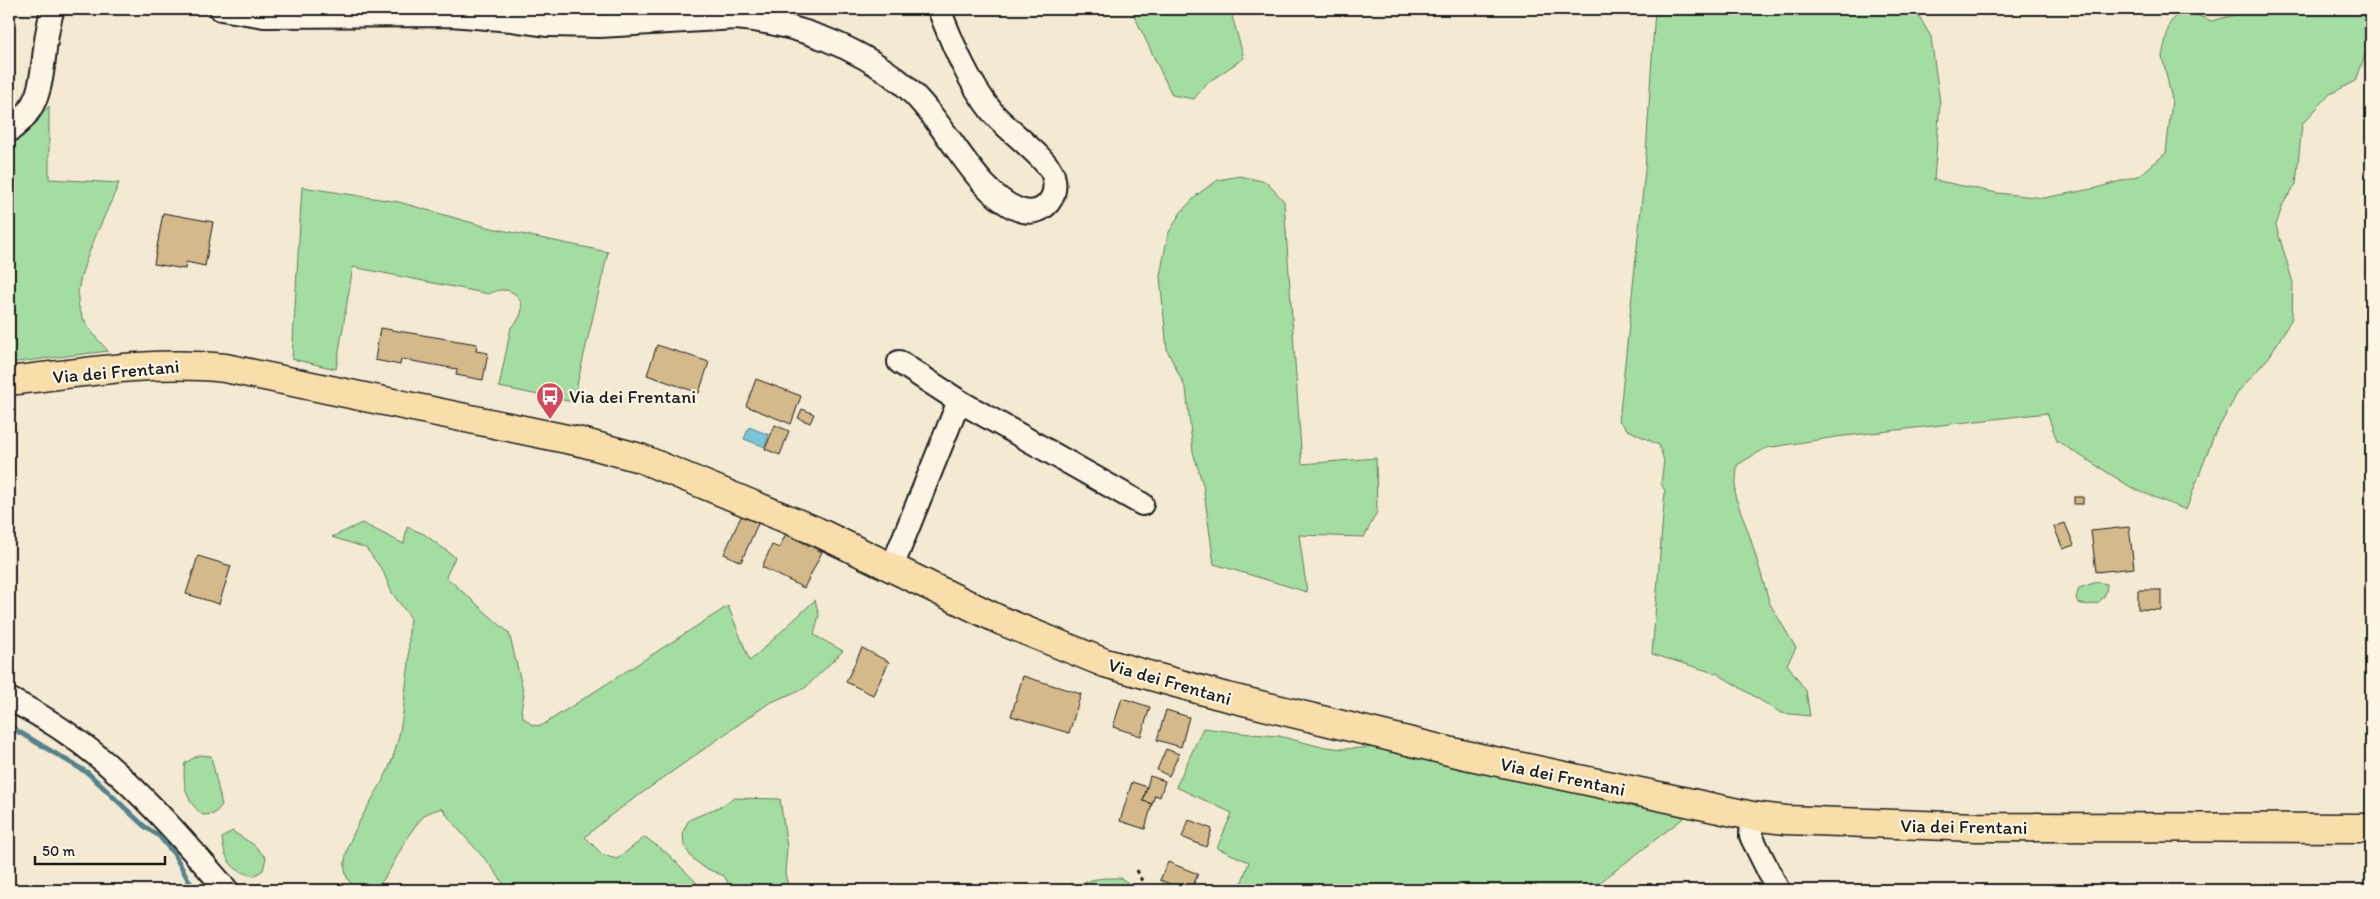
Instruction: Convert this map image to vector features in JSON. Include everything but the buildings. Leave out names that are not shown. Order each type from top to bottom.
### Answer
[{"type":"main road","name":"Via dei Frentani","points":[[9,381],[133,366],[188,364],[207,366],[225,368],[581,442],[640,458],[816,531],[1052,643],[1105,663],[1351,729],[1752,816],[1824,823],[1977,827],[2371,828]]},
{"type":"street","points":[[9,131],[32,108],[39,93],[53,9]]},
{"type":"street","points":[[221,9],[264,16],[451,15],[548,25],[600,26],[736,18],[796,28],[835,44],[891,75],[922,104],[973,170],[1001,200],[1024,212],[1043,208],[1053,198],[1055,193],[1056,187],[1050,169],[1007,128],[984,100],[960,58],[939,9]]},
{"type":"street","points":[[899,362],[959,401],[1142,504]]},
{"type":"street","points":[[892,567],[959,401]]},
{"type":"street","points":[[9,699],[36,712],[95,753],[153,806],[227,890]]},
{"type":"street","points":[[1752,816],[1751,836],[1778,890]]},
{"type":"path","points":[[1137,870],[1146,890]]},
{"type":"green space","points":[[1131,9],[1230,9],[1244,58],[1207,83],[1194,99],[1172,95]]},
{"type":"green space","points":[[1655,9],[1915,9],[1931,37],[1940,103],[1934,180],[1997,193],[2044,198],[2097,188],[2140,175],[2166,153],[2172,100],[2162,56],[2169,25],[2180,9],[2212,21],[2256,9],[2371,9],[2371,46],[2367,49],[2356,81],[2330,94],[2302,124],[2296,184],[2283,204],[2276,225],[2293,283],[2292,318],[2270,356],[2238,392],[2213,438],[2186,510],[2134,489],[2057,441],[2047,413],[1836,437],[1766,448],[1737,465],[1735,496],[1750,537],[1770,604],[1796,648],[1787,664],[1806,691],[1810,716],[1781,713],[1718,674],[1652,654],[1665,491],[1661,483],[1664,461],[1659,445],[1628,430],[1619,421],[1645,170]]},
{"type":"green space","points":[[49,106],[49,179],[119,183],[82,272],[78,298],[84,320],[108,351],[9,363],[9,143],[34,126]]},
{"type":"green space","points":[[1240,176],[1266,182],[1284,201],[1302,464],[1376,458],[1377,512],[1364,537],[1299,535],[1307,592],[1214,564],[1203,485],[1193,452],[1186,389],[1167,350],[1160,276],[1168,234],[1181,212],[1198,194],[1218,180]]},
{"type":"green space","points":[[302,187],[399,202],[487,227],[608,252],[573,402],[499,387],[511,327],[518,320],[521,312],[519,298],[507,290],[498,290],[489,294],[353,267],[336,369],[292,359]]},
{"type":"green space","points":[[362,523],[404,544],[407,527],[424,534],[455,557],[446,577],[509,633],[524,694],[521,710],[523,717],[532,725],[541,726],[728,606],[750,661],[815,600],[819,615],[814,635],[843,651],[805,688],[769,703],[611,815],[585,837],[603,855],[617,859],[645,837],[668,854],[704,890],[507,890],[492,868],[442,808],[432,811],[417,824],[377,888],[368,890],[351,884],[346,875],[347,850],[352,836],[383,781],[392,760],[404,707],[409,662],[410,617],[392,593],[383,571],[366,548],[332,537]]},
{"type":"green space","points":[[2097,582],[2107,584],[2105,595],[2102,599],[2089,605],[2078,603],[2076,598],[2079,588]]},
{"type":"green space","points":[[1203,728],[1279,736],[1318,746],[1343,749],[1378,747],[1690,813],[1590,890],[1581,883],[1571,890],[1239,890],[1249,862],[1217,848],[1232,813],[1176,787]]},
{"type":"green space","points":[[199,755],[211,756],[222,805],[214,814],[203,815],[197,810],[186,792],[184,778],[185,763]]},
{"type":"green space","points":[[733,798],[780,799],[787,848],[785,873],[789,890],[732,890],[724,876],[703,867],[692,858],[684,846],[683,831],[689,820],[721,806]]},
{"type":"green space","points":[[232,831],[254,845],[266,858],[263,870],[254,876],[235,868],[227,858],[222,838]]},
{"type":"green space","points":[[1121,878],[1138,890],[1076,890],[1090,880]]},
{"type":"water","points":[[749,427],[769,435],[765,447],[744,439]]},
{"type":"waterway","points":[[9,726],[88,773],[144,826],[159,836],[174,854],[194,890]]},
{"type":"place","name":"Via dei Frentani","points":[[550,420]]}]
